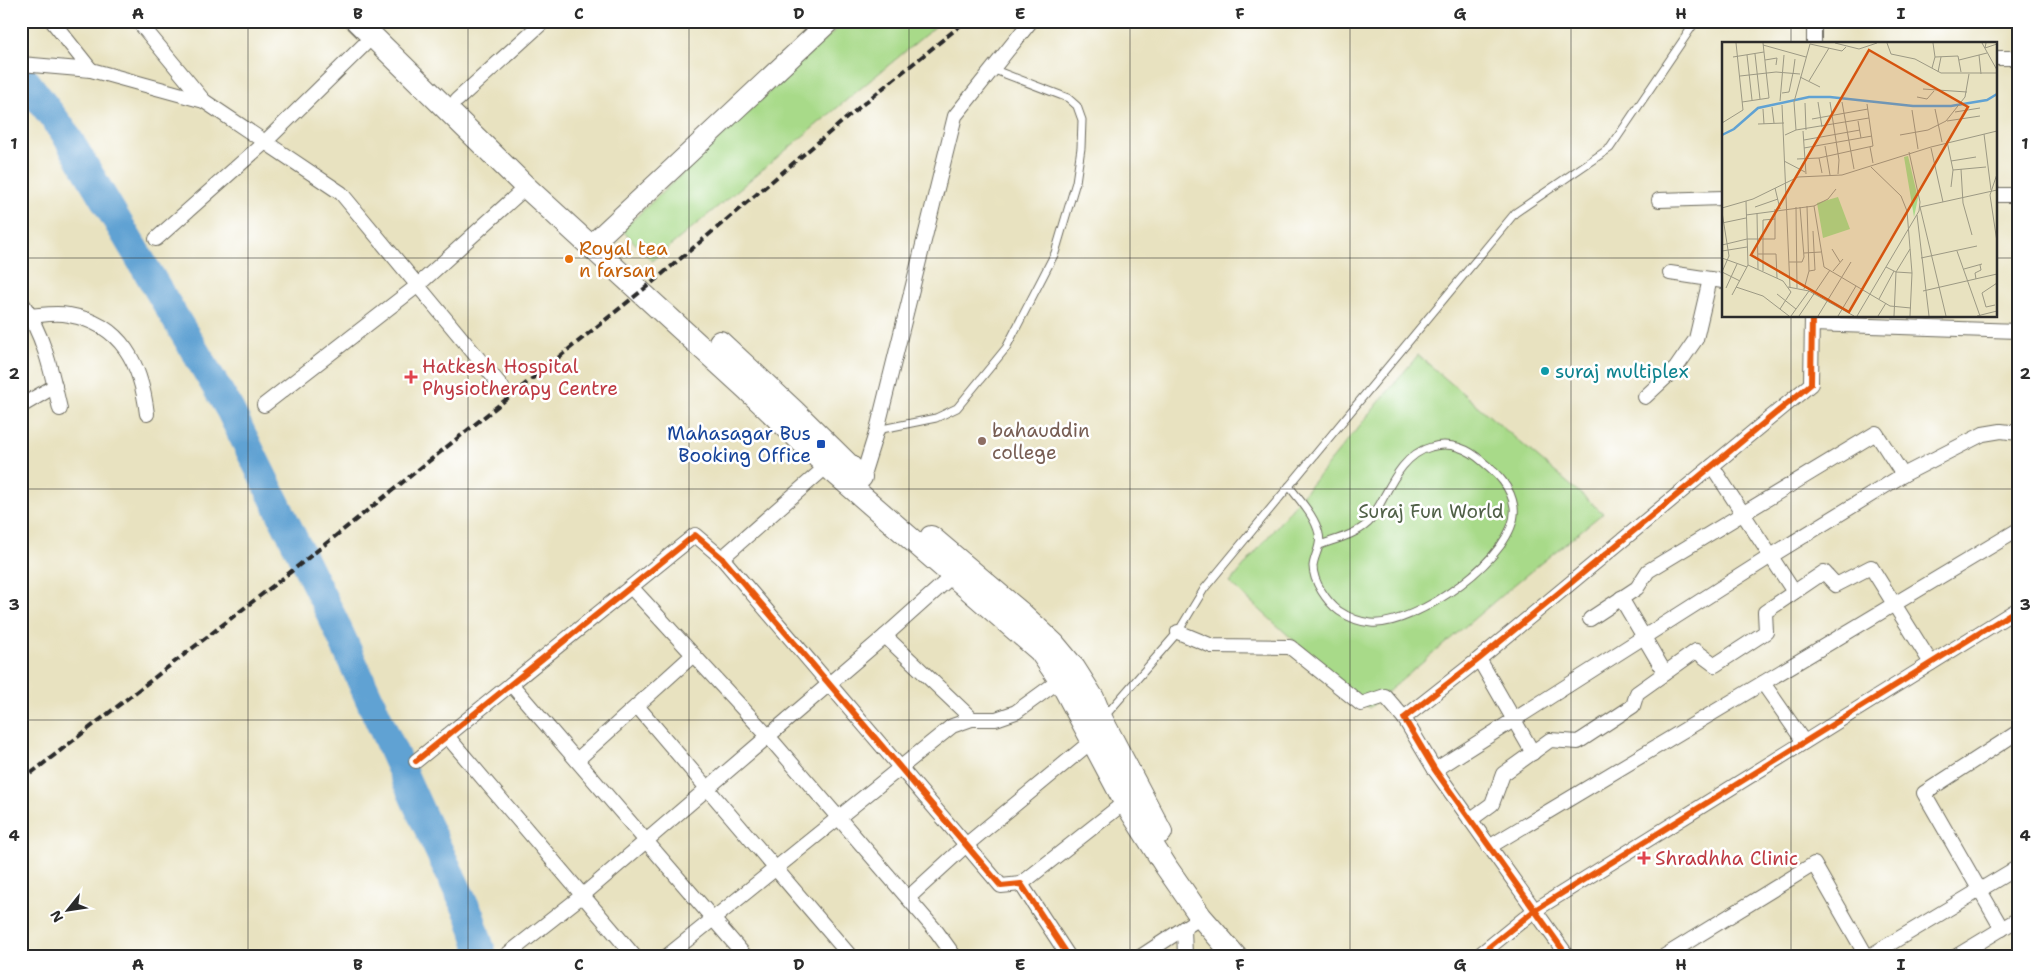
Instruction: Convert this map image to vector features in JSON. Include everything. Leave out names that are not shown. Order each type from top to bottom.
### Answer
[{"type":"main road","points":[[594,240],[830,21]]},
{"type":"main road","points":[[369,26],[457,100],[663,310],[827,466],[1040,651],[1098,730],[1195,886],[1253,957]]},
{"type":"main road","points":[[369,26],[526,187],[594,240],[654,281],[788,405],[862,478],[1022,614],[1054,644],[1074,668],[1093,698],[1098,730],[1125,802],[1167,868],[1192,922],[1236,957]]},
{"type":"street","points":[[52,21],[91,70]]},
{"type":"street","points":[[138,21],[204,101],[341,193],[502,387]]},
{"type":"street","points":[[457,100],[544,21]]},
{"type":"street","points":[[862,478],[877,430],[955,116],[1031,21]]},
{"type":"street","points":[[1814,21],[1814,42]]},
{"type":"street","points":[[156,239],[265,142],[369,26]]},
{"type":"street","points":[[1996,58],[2018,58]]},
{"type":"street","points":[[23,65],[91,70],[204,101]]},
{"type":"street","points":[[264,405],[418,286],[526,187]]},
{"type":"street","points":[[1996,195],[2018,195]]},
{"type":"street","points":[[1659,200],[1722,198]]},
{"type":"street","points":[[1645,397],[1676,368],[1696,339],[1716,280],[1670,273]]},
{"type":"street","points":[[21,301],[47,353],[60,409]]},
{"type":"street","points":[[30,316],[68,314],[106,328],[114,334],[124,347],[140,380],[147,414]]},
{"type":"street","points":[[1404,718],[1479,659],[1811,384],[1812,320],[2018,331]]},
{"type":"street","points":[[21,406],[55,386]]},
{"type":"street","points":[[1435,770],[1771,556],[1903,475],[1983,434],[2001,431],[2018,433]]},
{"type":"street","points":[[1590,619],[1637,588],[1648,571],[1876,433],[1903,475]]},
{"type":"street","points":[[722,558],[827,466]]},
{"type":"street","points":[[1712,466],[1794,592]]},
{"type":"street","points":[[1489,847],[2018,530]]},
{"type":"street","points":[[416,761],[695,535],[722,558],[1001,886],[1021,884],[1125,802]]},
{"type":"street","points":[[1470,820],[1492,804],[1503,774],[1550,740],[1578,742],[1632,706],[1637,693],[1696,652],[1715,665],[1766,632],[1765,612],[1824,572],[1836,585],[1871,567],[1931,663]]},
{"type":"street","points":[[504,957],[583,895],[885,636],[952,576]]},
{"type":"street","points":[[631,587],[768,736],[937,932],[955,957]]},
{"type":"street","points":[[1621,598],[1665,673]]},
{"type":"street","points":[[1477,957],[1535,910],[2018,609]]},
{"type":"street","points":[[1178,632],[1212,646],[1290,647],[1361,704],[1385,696],[1404,718],[1435,770],[1568,957]]},
{"type":"street","points":[[885,636],[972,719]]},
{"type":"street","points":[[577,760],[693,655]]},
{"type":"street","points":[[1479,659],[1533,753]]},
{"type":"street","points":[[666,957],[952,726],[972,719],[996,720],[1016,712],[1060,680]]},
{"type":"street","points":[[1764,683],[1804,742]]},
{"type":"street","points":[[511,684],[746,957]]},
{"type":"street","points":[[637,706],[851,957]]},
{"type":"street","points":[[908,898],[1098,730]]},
{"type":"street","points":[[2002,928],[1924,794],[2018,732]]},
{"type":"street","points":[[447,736],[635,957]]},
{"type":"street","points":[[1664,956],[1814,864],[1868,957],[2018,867]]},
{"type":"street","points":[[1021,884],[1069,957]]},
{"type":"street","points":[[1955,957],[2018,919]]},
{"type":"street","points":[[1140,957],[1192,922]]},
{"type":"street","points":[[1185,957],[1192,922]]},
{"type":"lane","points":[[1098,730],[1178,632],[1204,589],[1515,213],[1610,148],[1696,21]]},
{"type":"lane","points":[[877,430],[936,418],[957,408],[1006,348],[1054,253],[1076,182],[1081,148],[1082,120],[1078,106],[1068,98],[992,69]]},
{"type":"lane","points":[[1290,486],[1314,520],[1320,535],[1320,545],[1313,566],[1315,579],[1322,592],[1338,610],[1354,618],[1372,623],[1390,621],[1407,616],[1455,589],[1481,568],[1501,545],[1511,526],[1514,509],[1508,489],[1494,472],[1470,451],[1450,446],[1430,447],[1405,461],[1370,522],[1355,532],[1320,545]]},
{"type":"green space","points":[[845,21],[942,21],[652,261],[622,230]]},
{"type":"green space","name":"Suraj Fun World","points":[[1418,355],[1603,513],[1515,584],[1369,708],[1230,583]]},
{"type":"waterway","points":[[21,75],[63,130],[230,410],[334,621],[470,916],[483,957]]},
{"type":"railway","points":[[21,781],[283,578],[654,281],[862,105],[966,21]]},
{"type":"cycle path","points":[[1568,957],[1435,770],[1404,718],[1479,659],[1811,384],[1812,318]]},
{"type":"cycle path","points":[[416,761],[695,535],[722,558],[1001,886],[1021,884],[1069,957]]},
{"type":"cycle path","points":[[1477,957],[1535,910],[2018,609]]},
{"type":"place","name":"Royal tea n farsan","points":[[569,259]]},
{"type":"place","name":"suraj multiplex","points":[[1545,371]]},
{"type":"place","name":"Hatkesh Hospital Physiotherapy Centre","points":[[411,377]]},
{"type":"place","name":"bahauddin college","points":[[982,441]]},
{"type":"place","name":"Mahasagar Bus Booking Office","points":[[821,444]]},
{"type":"place","name":"Shradhha Clinic","points":[[1644,858]]}]
